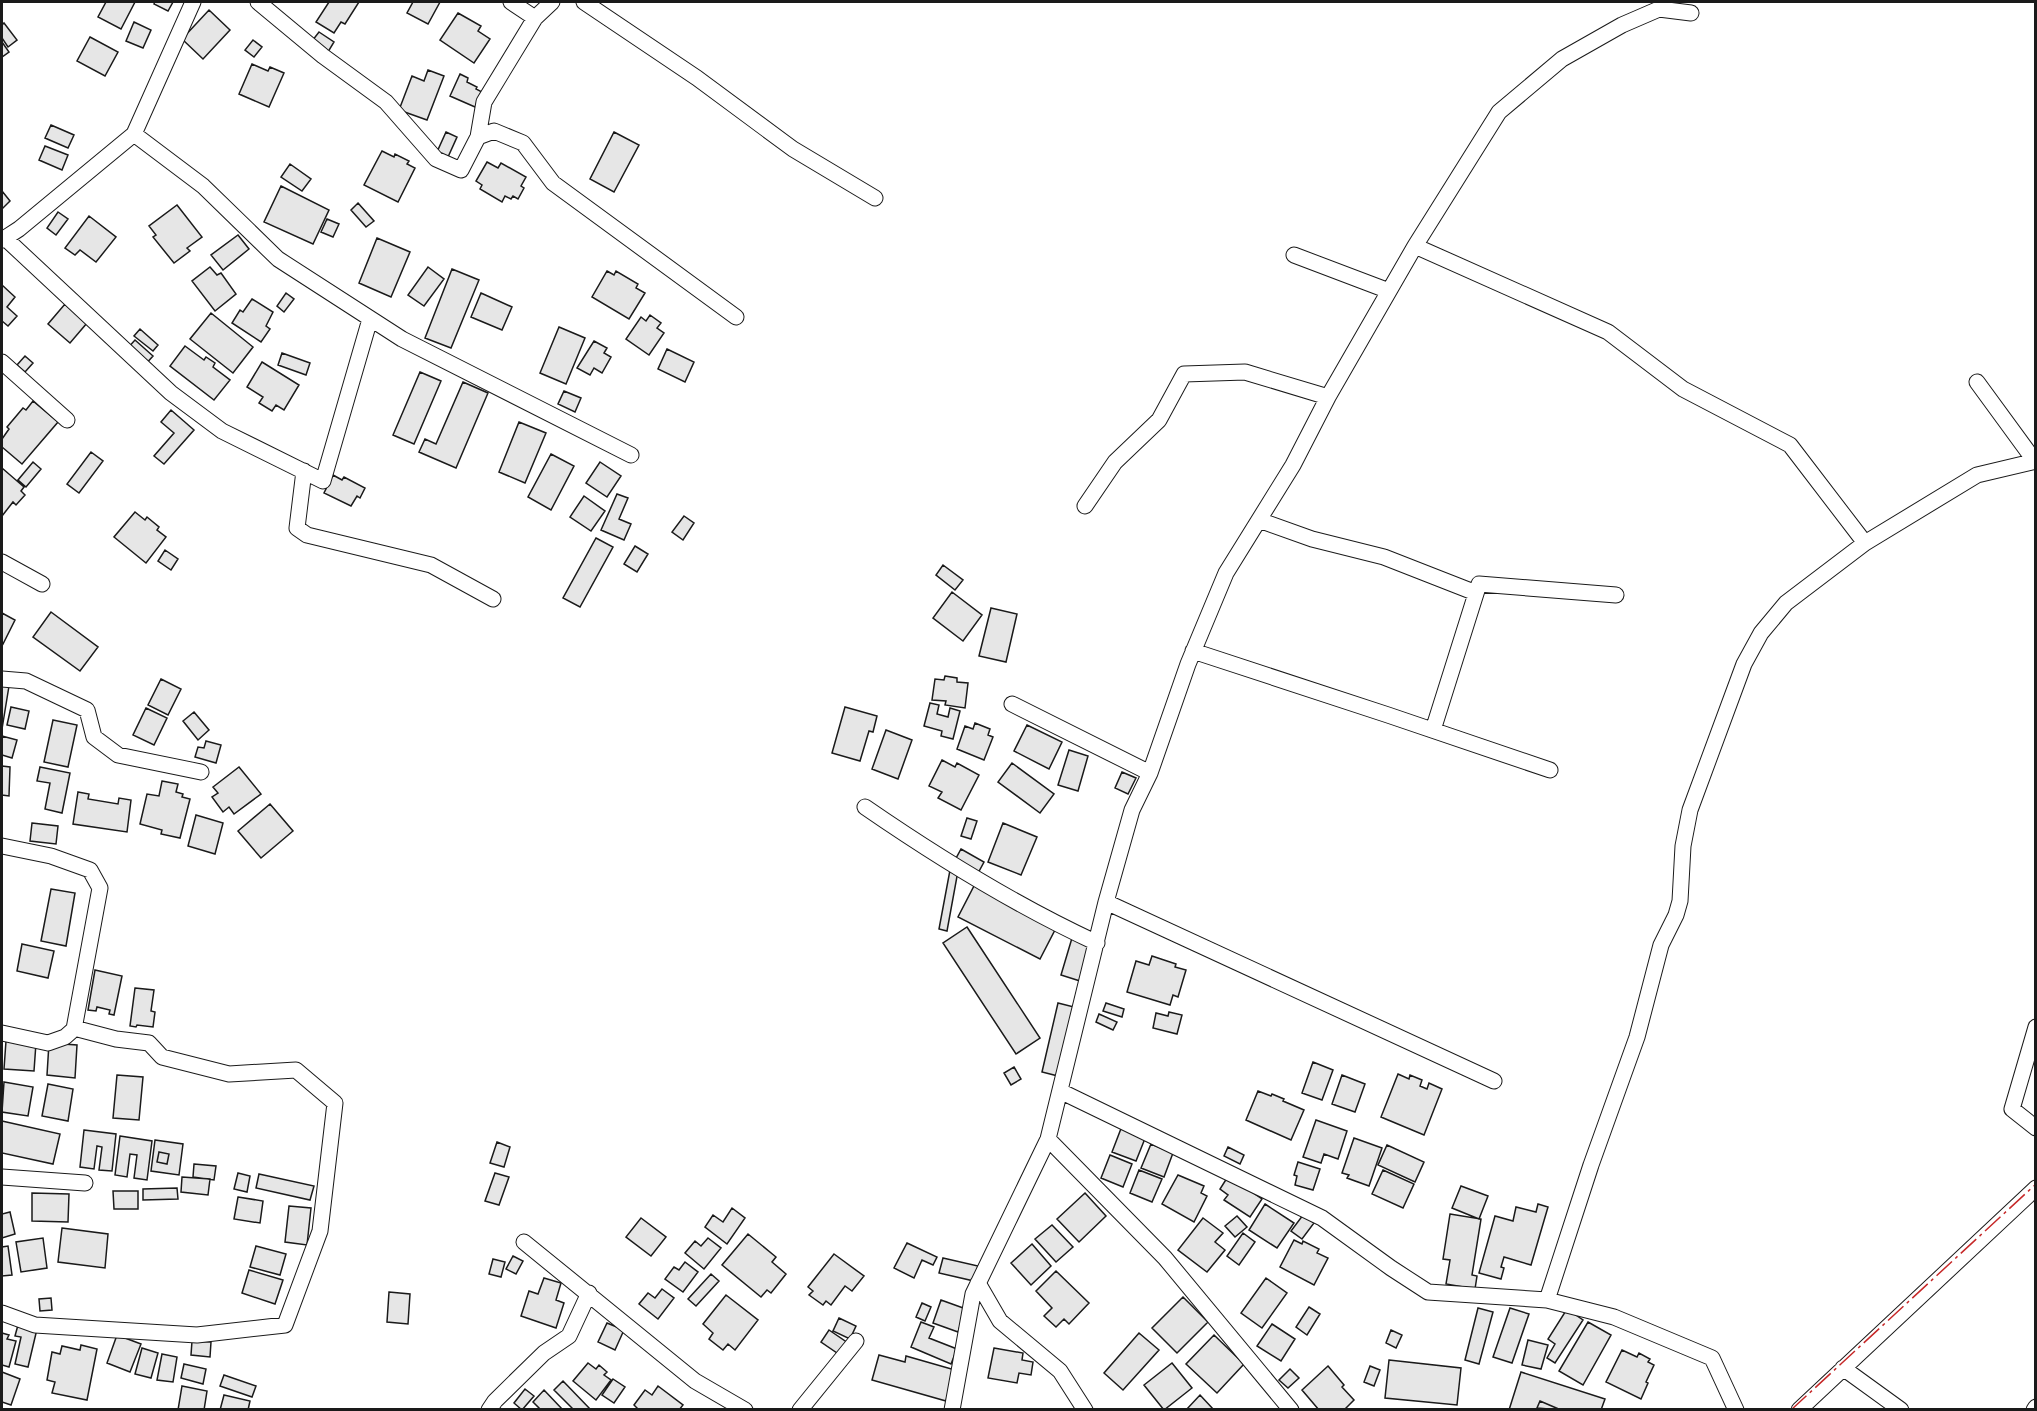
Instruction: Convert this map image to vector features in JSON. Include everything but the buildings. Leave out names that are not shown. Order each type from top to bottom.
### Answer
[{"type":"street","points":[[193,2],[134,134],[19,229],[3,239],[171,393],[222,431],[323,480],[370,319]]},
{"type":"street","points":[[258,2],[323,56],[386,102],[436,159],[461,170],[478,137],[484,102],[535,18],[552,2]]},
{"type":"street","points":[[511,2],[535,18]]},
{"type":"street","points":[[584,2],[697,78],[793,149],[875,198]]},
{"type":"street","points":[[952,1410],[973,1294],[1048,1139],[1106,902],[1132,810],[1150,773],[1193,651],[1226,573],[1293,465],[1328,397],[1415,246],[1499,112],[1562,59],[1622,25],[1659,9],[1692,13]]},
{"type":"street","points":[[478,137],[494,131],[523,143],[553,183],[735,317]]},
{"type":"street","points":[[134,134],[203,186],[278,259],[370,319],[402,339],[631,455]]},
{"type":"street","points":[[1415,246],[1608,332],[1683,389],[1790,446],[1865,543]]},
{"type":"street","points":[[1294,255],[1389,291]]},
{"type":"street","points":[[2,363],[67,420]]},
{"type":"street","points":[[1085,506],[1115,462],[1159,420],[1184,374],[1245,372],[1328,397]]},
{"type":"street","points":[[1547,1300],[1591,1165],[1637,1037],[1661,945],[1676,915],[1680,901],[1683,846],[1690,810],[1744,664],[1761,633],[1786,603],[1865,543],[1977,475],[2035,461],[1977,382]]},
{"type":"street","points":[[304,471],[297,528],[307,536],[431,565],[493,599]]},
{"type":"street","points":[[1259,520],[1312,540],[1384,557],[1476,592]]},
{"type":"street","points":[[2,562],[42,584]]},
{"type":"street","points":[[1433,730],[1479,584],[1616,595]]},
{"type":"street","points":[[1193,651],[1550,770]]},
{"type":"street","points":[[2,680],[26,681],[87,710],[94,737],[118,755],[201,772]]},
{"type":"street","points":[[1012,704],[1150,773]]},
{"type":"street","points":[[865,807],[923,847],[998,891],[1058,925],[1097,943]]},
{"type":"street","points":[[2,846],[51,856],[90,870],[100,888],[74,1028],[65,1037],[48,1043],[2,1033]]},
{"type":"street","points":[[1106,902],[1494,1081]]},
{"type":"street","points":[[2036,1027],[2012,1108],[2036,1128]]},
{"type":"street","points":[[2,1313],[35,1325],[197,1335],[285,1324],[320,1230],[335,1103],[296,1070],[229,1074],[162,1057],[149,1043],[116,1039],[74,1028]]},
{"type":"street","points":[[1060,1091],[1322,1218],[1428,1292],[1547,1300],[1614,1317],[1712,1358],[1736,1410]]},
{"type":"street","points":[[1048,1139],[1165,1258],[1291,1410]]},
{"type":"street","points":[[2,1177],[85,1183]]},
{"type":"street","points":[[1799,1410],[2036,1188]]},
{"type":"street","points":[[524,1242],[694,1381],[745,1410]]},
{"type":"street","points":[[978,1282],[1000,1321]]},
{"type":"street","points":[[489,1410],[495,1401],[544,1353],[569,1336],[588,1293]]},
{"type":"street","points":[[970,1309],[1000,1321],[1060,1371],[1085,1410]]},
{"type":"street","points":[[801,1410],[856,1341]]},
{"type":"street","points":[[1843,1368],[1901,1410]]},
{"type":"power","points":[[1791,1410],[2036,1184]]}]
